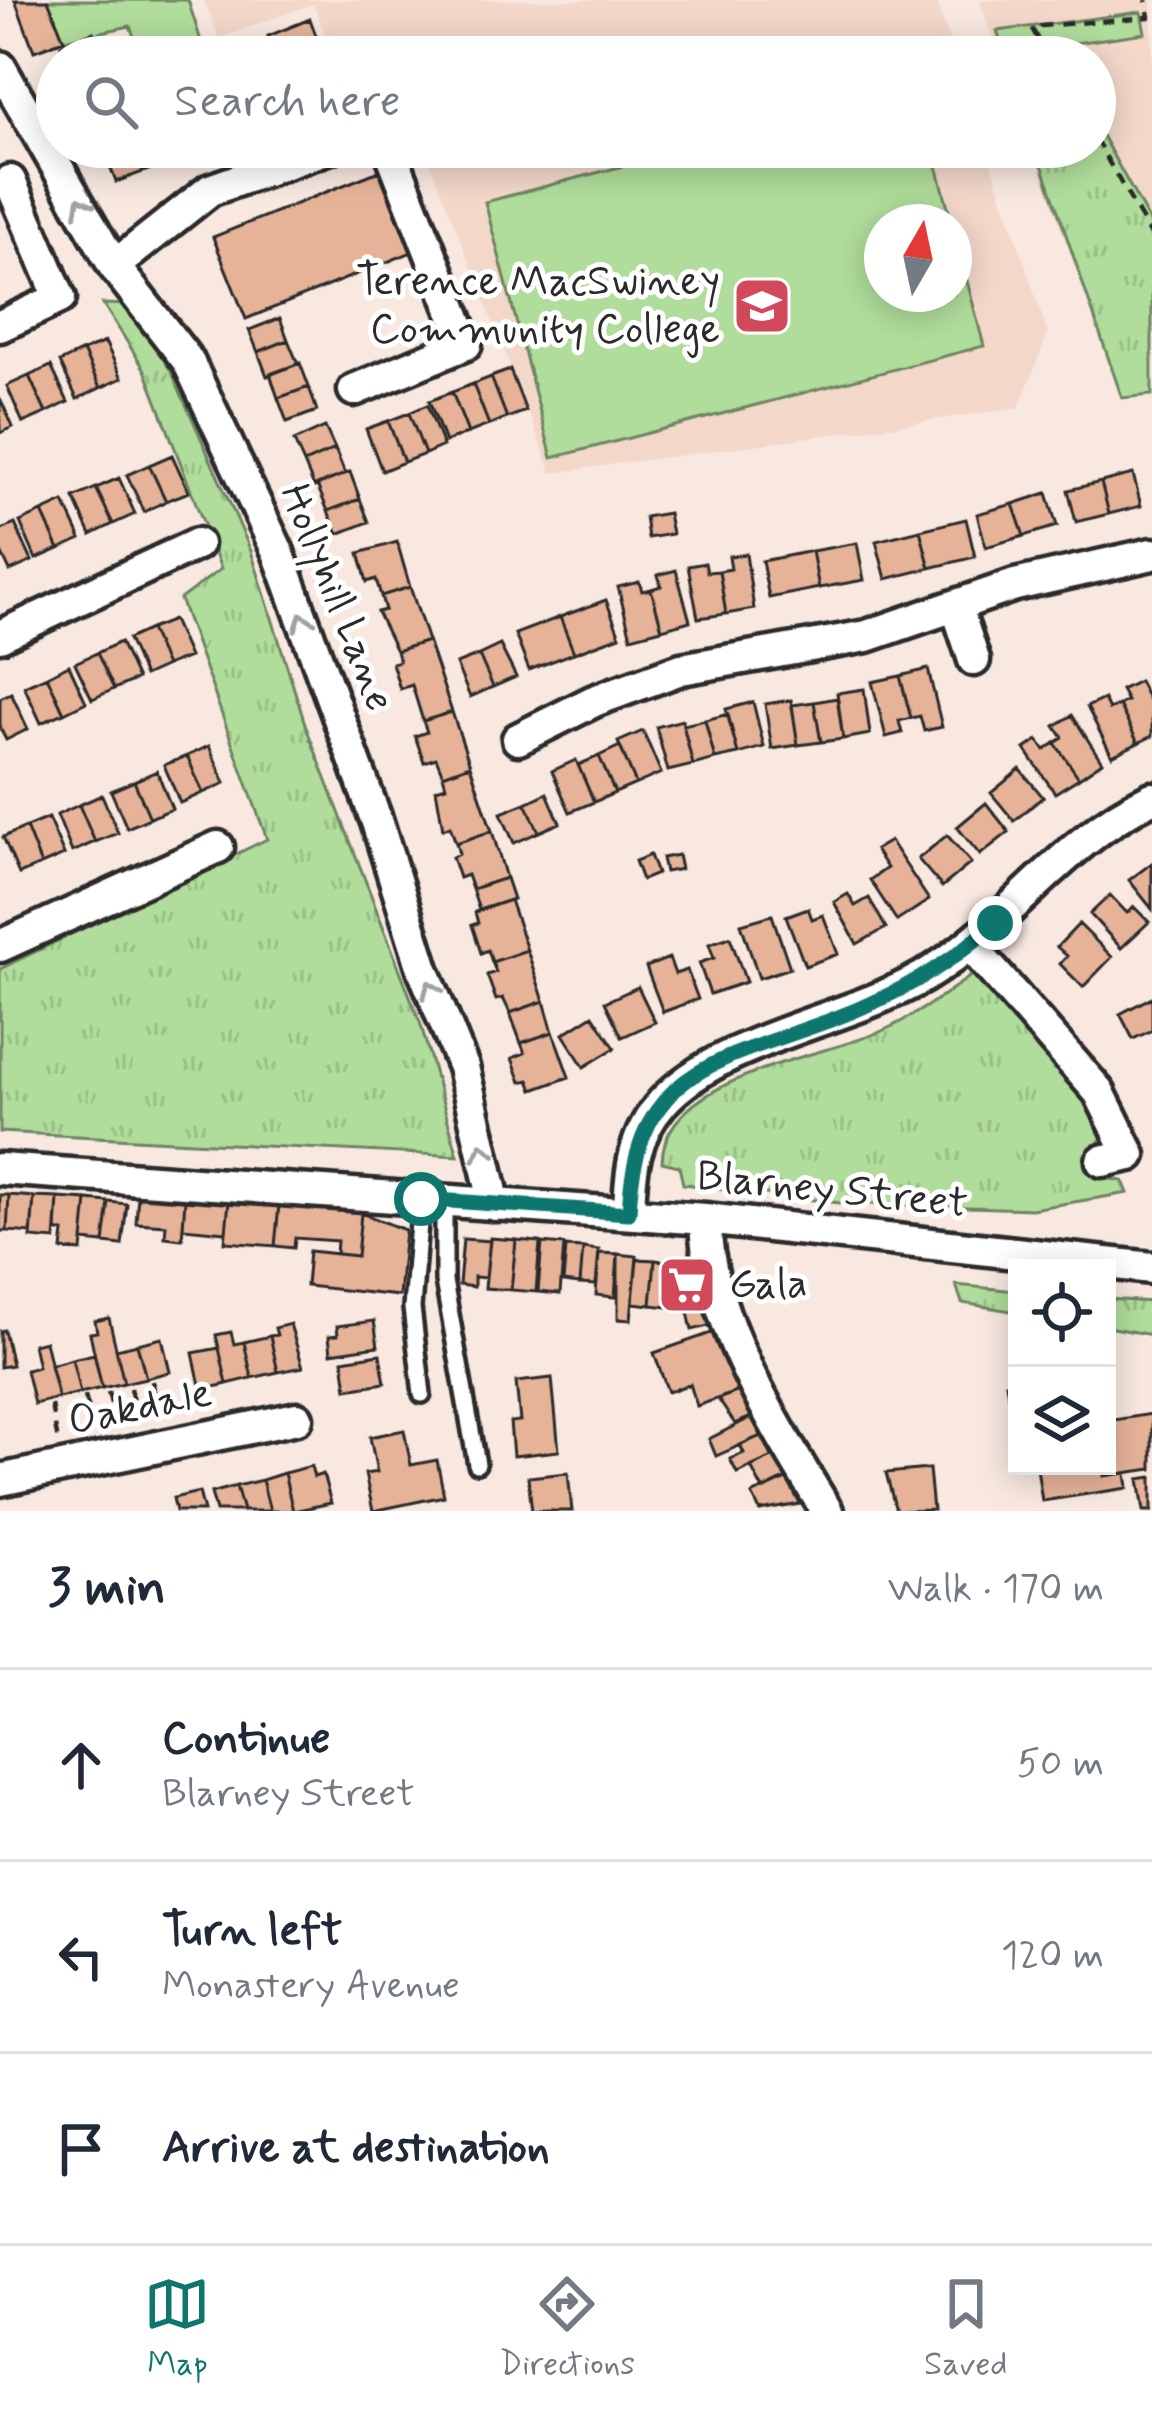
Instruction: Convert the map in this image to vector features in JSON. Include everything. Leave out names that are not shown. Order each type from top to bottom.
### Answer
[{"type":"street","name":"Hollyhill Lane","points":[[0,68],[36,131]]},
{"type":"street","name":"Hollyhill Lane","points":[[58,168],[114,266],[188,361],[278,552],[377,822],[423,969],[464,1067],[495,1204]]},
{"type":"street","points":[[114,266],[210,190],[272,168]]},
{"type":"street","points":[[354,391],[466,344],[397,168]]},
{"type":"street","points":[[0,326],[60,298],[10,181]]},
{"type":"street","points":[[0,636],[196,544]]},
{"type":"street","points":[[518,739],[594,701],[681,669],[867,636],[957,609],[1015,585],[1152,554]]},
{"type":"street","points":[[957,609],[974,660]]},
{"type":"street","points":[[629,1213],[638,1141],[661,1105],[692,1075],[878,1000],[971,946],[1061,860],[1152,798]]},
{"type":"street","points":[[0,946],[218,848]]},
{"type":"street","points":[[971,946],[1100,1092],[1116,1158]]},
{"type":"street","name":"Blarney Street","points":[[0,1168],[705,1219],[1152,1268]]},
{"type":"street","points":[[705,1219],[705,1261],[722,1309],[827,1511]]},
{"type":"street","name":"Oakdale","points":[[0,1480],[297,1418]]},
{"type":"lane","points":[[422,1394],[412,1312],[432,1200]]},
{"type":"lane","points":[[432,1200],[476,1464]]},
{"type":"path","points":[[1036,36],[1031,28],[1149,17],[1146,0]]},
{"type":"path","points":[[1112,168],[1152,237]]},
{"type":"path","points":[[152,1381],[157,1404]]},
{"type":"path","points":[[130,1388],[139,1430]]},
{"type":"path","points":[[108,1392],[119,1436]]},
{"type":"path","points":[[86,1396],[96,1442]]},
{"type":"path","points":[[51,1405],[60,1450]]},
{"type":"shaded area","points":[[204,0],[936,0],[948,36],[326,36],[313,4],[218,36]]},
{"type":"shaded area","points":[[979,0],[1152,0],[1152,395],[1122,398],[1040,168],[1116,168],[1116,36],[992,36]]},
{"type":"shaded area","name":"Terence MacSwiney Community College","points":[[432,168],[993,168],[1048,334],[1019,408],[552,473]]},
{"type":"green space","points":[[48,0],[188,0],[199,36],[134,36],[130,26],[62,36]]},
{"type":"green space","points":[[1141,12],[1145,33],[999,36],[997,31]]},
{"type":"green space","points":[[1116,161],[1152,226],[1152,395],[1122,398],[1043,168],[1116,168]]},
{"type":"green space","name":"Terence MacSwiney Community College","points":[[615,168],[938,168],[947,204],[864,204],[864,312],[972,312],[972,300],[984,346],[552,458],[485,202]]},
{"type":"green space","points":[[103,304],[131,305],[172,373],[251,551],[306,727],[420,1022],[458,1156],[0,1132],[0,969],[267,839],[180,599],[221,569],[145,370]]},
{"type":"green space","points":[[977,972],[1041,1040],[1104,1123],[1102,1138],[1090,1153],[1096,1177],[1123,1181],[1128,1193],[1032,1209],[839,1203],[683,1184],[679,1166],[662,1162],[669,1133],[688,1109],[716,1090],[750,1074],[882,1031]]},
{"type":"green space","points":[[956,1285],[1008,1290],[1008,1311],[962,1303]]},
{"type":"green space","points":[[1116,1300],[1152,1302],[1152,1335],[1116,1329]]},
{"type":"building","points":[[15,0],[48,0],[62,36],[36,36],[34,51]]},
{"type":"building","points":[[310,19],[316,36],[268,36]]},
{"type":"building","points":[[111,168],[141,168],[143,172],[116,182]]},
{"type":"building","points":[[379,171],[412,252],[246,319],[213,237]]},
{"type":"building","points":[[280,318],[288,340],[258,352],[249,330]]},
{"type":"building","points":[[288,340],[298,364],[267,376],[258,352]]},
{"type":"building","points":[[105,342],[122,378],[100,388],[83,351]]},
{"type":"building","points":[[83,351],[100,388],[77,399],[60,362]]},
{"type":"building","points":[[300,363],[309,387],[278,398],[270,374]]},
{"type":"building","points":[[51,366],[68,402],[46,413],[29,376]]},
{"type":"building","points":[[510,370],[526,411],[507,418],[491,377]]},
{"type":"building","points":[[29,376],[46,413],[23,423],[7,386]]},
{"type":"building","points":[[491,377],[507,418],[489,425],[473,384]]},
{"type":"building","points":[[473,384],[489,425],[468,433],[452,392]]},
{"type":"building","points":[[309,387],[317,411],[287,422],[278,398]]},
{"type":"building","points":[[452,392],[468,433],[445,442],[429,401]]},
{"type":"building","points":[[0,398],[13,427],[0,433]]},
{"type":"building","points":[[427,405],[443,446],[425,454],[409,413]]},
{"type":"building","points":[[409,413],[425,454],[404,462],[388,421]]},
{"type":"building","points":[[388,421],[404,462],[382,471],[366,429]]},
{"type":"building","points":[[325,427],[335,449],[304,463],[294,441]]},
{"type":"building","points":[[335,449],[345,474],[314,487],[304,463]]},
{"type":"building","points":[[172,455],[189,492],[166,501],[149,465]]},
{"type":"building","points":[[149,465],[166,501],[144,512],[127,475]]},
{"type":"building","points":[[350,472],[360,499],[328,511],[317,485]]},
{"type":"building","points":[[1133,474],[1141,506],[1109,514],[1101,482]]},
{"type":"building","points":[[119,478],[135,514],[113,524],[96,488]]},
{"type":"building","points":[[1101,482],[1109,514],[1076,522],[1068,490]]},
{"type":"building","points":[[96,488],[113,524],[91,535],[74,498]]},
{"type":"building","points":[[1047,493],[1057,526],[1024,536],[1013,504]]},
{"type":"building","points":[[360,499],[369,522],[338,534],[328,511]]},
{"type":"building","points":[[64,502],[81,539],[59,549],[42,512]]},
{"type":"building","points":[[1013,504],[1024,536],[986,547],[977,514]]},
{"type":"building","points":[[42,512],[59,549],[36,559],[20,522]]},
{"type":"building","points":[[668,513],[672,534],[648,538],[645,517]]},
{"type":"building","points":[[966,519],[975,557],[930,568],[920,530]]},
{"type":"building","points":[[15,524],[32,561],[10,571],[0,550],[0,531]]},
{"type":"building","points":[[920,530],[930,568],[886,579],[876,541]]},
{"type":"building","points":[[397,542],[410,587],[381,596],[376,579],[367,582],[359,553]]},
{"type":"building","points":[[857,543],[864,580],[819,588],[812,551]]},
{"type":"building","points":[[812,551],[819,588],[769,598],[762,561]]},
{"type":"building","points":[[746,554],[754,609],[726,614],[719,571],[731,569],[729,556]]},
{"type":"building","points":[[705,563],[707,572],[719,571],[726,614],[698,618],[688,566]]},
{"type":"building","points":[[676,570],[690,621],[662,629],[651,589],[661,586],[658,575]]},
{"type":"building","points":[[639,582],[642,591],[651,589],[662,629],[631,637],[618,587]]},
{"type":"building","points":[[410,587],[428,641],[396,651],[377,612],[385,610],[381,596]]},
{"type":"building","points":[[606,600],[620,636],[574,653],[560,617]]},
{"type":"building","points":[[560,617],[574,653],[529,670],[515,634]]},
{"type":"building","points":[[173,620],[189,657],[166,666],[150,629]]},
{"type":"building","points":[[150,629],[166,666],[144,676],[128,639]]},
{"type":"building","points":[[428,641],[452,712],[423,721],[412,685],[400,689],[392,663],[399,661],[396,651]]},
{"type":"building","points":[[120,642],[137,679],[114,689],[97,653]]},
{"type":"building","points":[[500,645],[516,677],[493,687],[479,655]]},
{"type":"building","points":[[97,653],[114,689],[92,699],[75,663]]},
{"type":"building","points":[[479,655],[493,687],[470,697],[456,664]]},
{"type":"building","points":[[69,665],[86,702],[64,713],[47,676]]},
{"type":"building","points":[[928,669],[942,727],[924,731],[920,716],[911,718],[900,676]]},
{"type":"building","points":[[47,676],[64,713],[41,723],[24,686]]},
{"type":"building","points":[[900,676],[911,718],[899,721],[902,733],[886,737],[872,682]]},
{"type":"building","points":[[1139,681],[1152,706],[1152,736],[1138,743],[1119,705],[1127,701],[1121,690]]},
{"type":"building","points":[[864,689],[870,734],[843,739],[837,693]]},
{"type":"building","points":[[11,693],[28,729],[6,740],[0,727],[0,698]]},
{"type":"building","points":[[837,698],[843,739],[821,742],[814,702]]},
{"type":"building","points":[[1104,699],[1109,710],[1119,705],[1138,743],[1112,756],[1087,707]]},
{"type":"building","points":[[791,700],[798,745],[772,749],[765,704]]},
{"type":"building","points":[[753,702],[764,747],[738,754],[726,709]]},
{"type":"building","points":[[814,702],[821,742],[798,745],[792,705]]},
{"type":"building","points":[[452,712],[470,765],[443,775],[436,758],[424,762],[415,736],[427,732],[423,721]]},
{"type":"building","points":[[728,714],[738,754],[715,759],[705,720]]},
{"type":"building","points":[[1072,715],[1102,762],[1079,778],[1055,743],[1063,738],[1055,726]]},
{"type":"building","points":[[682,720],[693,765],[668,771],[656,727]]},
{"type":"building","points":[[705,720],[715,759],[693,765],[683,725]]},
{"type":"building","points":[[643,731],[661,773],[636,784],[618,742]]},
{"type":"building","points":[[1038,740],[1045,750],[1055,743],[1079,778],[1055,793],[1025,749]]},
{"type":"building","points":[[209,746],[225,783],[203,793],[187,756]]},
{"type":"building","points":[[620,746],[636,784],[615,793],[599,756]]},
{"type":"building","points":[[187,756],[203,793],[180,803],[164,765]]},
{"type":"building","points":[[599,756],[615,793],[594,802],[578,765]]},
{"type":"building","points":[[576,760],[594,802],[570,812],[552,771]]},
{"type":"building","points":[[470,765],[492,831],[456,843],[450,826],[443,829],[436,789],[446,786],[443,775]]},
{"type":"building","points":[[1020,769],[1043,797],[1014,821],[991,793]]},
{"type":"building","points":[[157,771],[172,809],[150,818],[134,781]]},
{"type":"building","points":[[134,781],[150,818],[127,828],[111,791]]},
{"type":"building","points":[[547,793],[560,823],[539,832],[526,803]]},
{"type":"building","points":[[102,795],[118,833],[95,842],[79,805]]},
{"type":"building","points":[[526,803],[539,832],[514,843],[501,813]]},
{"type":"building","points":[[986,803],[1009,832],[980,855],[957,827]]},
{"type":"building","points":[[79,805],[95,842],[72,852],[57,815]]},
{"type":"building","points":[[48,818],[64,855],[41,865],[26,827]]},
{"type":"building","points":[[26,827],[41,865],[19,874],[3,837]]},
{"type":"building","points":[[492,831],[506,878],[472,889],[467,875],[459,878],[452,857],[459,854],[456,843]]},
{"type":"building","points":[[947,835],[971,863],[942,887],[918,859]]},
{"type":"building","points":[[890,841],[929,900],[897,921],[870,880],[887,868],[875,850]]},
{"type":"building","points":[[650,855],[657,874],[642,880],[635,861]]},
{"type":"building","points":[[678,855],[681,869],[665,872],[662,858]]},
{"type":"building","points":[[1152,863],[1152,909],[1129,880]]},
{"type":"building","points":[[506,878],[513,899],[479,910],[472,889]]},
{"type":"building","points":[[848,894],[855,906],[869,898],[886,928],[857,944],[834,902]]},
{"type":"building","points":[[1110,895],[1127,913],[1134,907],[1149,922],[1121,948],[1090,914]]},
{"type":"building","points":[[510,900],[527,950],[492,962],[488,950],[481,953],[472,925],[478,923],[475,912]]},
{"type":"building","points":[[808,908],[812,919],[823,915],[838,954],[805,966],[786,916]]},
{"type":"building","points":[[772,915],[790,968],[759,978],[741,924]]},
{"type":"building","points":[[1079,924],[1112,957],[1083,987],[1060,964],[1067,956],[1057,947]]},
{"type":"building","points":[[730,937],[746,982],[710,994],[699,963],[714,958],[709,944]]},
{"type":"building","points":[[527,950],[544,1001],[510,1013],[503,998],[496,1000],[487,975],[496,972],[492,962]]},
{"type":"building","points":[[669,958],[675,974],[687,970],[698,999],[663,1012],[646,967]]},
{"type":"building","points":[[638,987],[655,1022],[622,1037],[605,1002]]},
{"type":"building","points":[[1152,997],[1152,1030],[1133,1039],[1120,1014]]},
{"type":"building","points":[[544,1001],[553,1032],[521,1043],[510,1013]]},
{"type":"building","points":[[593,1015],[615,1048],[584,1067],[563,1034]]},
{"type":"building","points":[[553,1032],[569,1077],[533,1090],[529,1080],[521,1082],[512,1058],[525,1053],[521,1043]]},
{"type":"building","points":[[0,1195],[9,1195],[7,1231],[0,1231]]},
{"type":"building","points":[[9,1195],[34,1197],[31,1233],[7,1231]]},
{"type":"building","points":[[138,1195],[185,1199],[182,1239],[165,1237],[166,1225],[136,1223]]},
{"type":"building","points":[[34,1197],[58,1198],[55,1240],[31,1238]]},
{"type":"building","points":[[58,1198],[87,1200],[82,1251],[62,1250],[64,1232],[56,1231]]},
{"type":"building","points":[[185,1199],[229,1201],[226,1232],[183,1228]]},
{"type":"building","points":[[87,1200],[109,1202],[104,1243],[83,1241]]},
{"type":"building","points":[[229,1201],[279,1205],[275,1246],[225,1242]]},
{"type":"building","points":[[109,1202],[127,1204],[122,1245],[104,1243]]},
{"type":"building","points":[[279,1205],[361,1213],[357,1256],[336,1254],[337,1241],[295,1238],[294,1248],[275,1246]]},
{"type":"building","points":[[361,1213],[405,1230],[399,1296],[306,1286],[309,1251],[357,1256]]},
{"type":"building","points":[[490,1238],[516,1240],[511,1290],[485,1288]]},
{"type":"building","points":[[463,1239],[490,1241],[486,1278],[474,1277],[474,1287],[459,1285]]},
{"type":"building","points":[[516,1240],[540,1242],[536,1292],[511,1290]]},
{"type":"building","points":[[542,1243],[564,1245],[560,1294],[538,1292]]},
{"type":"building","points":[[566,1247],[583,1248],[580,1284],[563,1282]]},
{"type":"building","points":[[583,1248],[599,1250],[596,1285],[580,1284]]},
{"type":"building","points":[[599,1253],[618,1254],[615,1297],[596,1295]]},
{"type":"building","points":[[618,1254],[637,1256],[631,1320],[618,1319]]},
{"type":"building","points":[[637,1259],[655,1260],[651,1305],[633,1303]]},
{"type":"building","points":[[655,1260],[674,1262],[669,1307],[651,1305]]},
{"type":"building","name":"Gala","points":[[674,1262],[698,1264],[713,1325],[692,1330],[687,1308],[669,1307]]},
{"type":"building","points":[[109,1318],[124,1383],[102,1388],[90,1333],[97,1332],[95,1321]]},
{"type":"building","points":[[374,1321],[378,1346],[331,1353],[329,1336],[338,1335],[337,1326]]},
{"type":"building","points":[[290,1324],[303,1367],[278,1372],[270,1336],[277,1335],[275,1328]]},
{"type":"building","points":[[4,1330],[12,1365],[0,1367],[0,1331]]},
{"type":"building","points":[[231,1332],[234,1344],[244,1342],[252,1378],[227,1384],[216,1335]]},
{"type":"building","points":[[714,1332],[742,1390],[697,1406],[690,1384],[668,1392],[654,1353]]},
{"type":"building","points":[[270,1336],[278,1372],[252,1378],[244,1342]]},
{"type":"building","points":[[162,1338],[170,1372],[146,1378],[137,1344]]},
{"type":"building","points":[[45,1341],[58,1398],[34,1404],[26,1370],[38,1367],[33,1344]]},
{"type":"building","points":[[137,1344],[146,1378],[124,1383],[116,1349]]},
{"type":"building","points":[[219,1348],[227,1384],[201,1390],[193,1353]]},
{"type":"building","points":[[94,1354],[102,1388],[80,1393],[72,1359]]},
{"type":"building","points":[[380,1354],[385,1383],[347,1389],[343,1360]]},
{"type":"building","points":[[72,1359],[80,1393],[58,1398],[50,1365]]},
{"type":"building","points":[[552,1378],[559,1451],[513,1456],[510,1422],[520,1421],[516,1382]]},
{"type":"building","points":[[742,1390],[754,1416],[735,1424],[718,1399]]},
{"type":"building","points":[[1152,1414],[1152,1469],[1116,1474],[1116,1420]]},
{"type":"building","points":[[754,1416],[763,1435],[716,1456],[709,1439]]},
{"type":"building","points":[[404,1430],[411,1465],[437,1460],[444,1496],[373,1511],[365,1474],[377,1472],[370,1437]]},
{"type":"building","points":[[763,1435],[772,1457],[737,1473],[730,1459],[744,1453],[740,1445]]},
{"type":"building","points":[[772,1457],[782,1459],[791,1477],[763,1490],[751,1467]]},
{"type":"building","points":[[311,1466],[314,1477],[323,1474],[331,1503],[293,1511],[284,1473]]},
{"type":"building","points":[[929,1469],[933,1510],[896,1511],[886,1473]]},
{"type":"building","points":[[284,1473],[293,1511],[270,1511],[262,1480]]},
{"type":"building","points":[[568,1473],[572,1511],[532,1511],[528,1477]]},
{"type":"building","points":[[1126,1473],[1128,1488],[1042,1501],[1038,1475]]},
{"type":"building","points":[[1152,1477],[1152,1511],[1144,1511],[1139,1479]]},
{"type":"building","points":[[787,1478],[800,1504],[760,1511],[752,1495]]},
{"type":"building","points":[[262,1480],[270,1511],[243,1511],[236,1486]]},
{"type":"building","points":[[236,1486],[243,1511],[216,1511],[211,1493]]},
{"type":"building","points":[[199,1492],[204,1511],[176,1511],[173,1498]]},
{"type":"place","name":"Terence MacSwiney Community College","points":[[762,306]]},
{"type":"place","name":"Gala","points":[[687,1285]]},
{"type":"route","points":[[421,1199],[629,1213],[638,1141],[661,1105],[692,1075],[750,1047],[883,998],[971,946],[995,923]]}]
